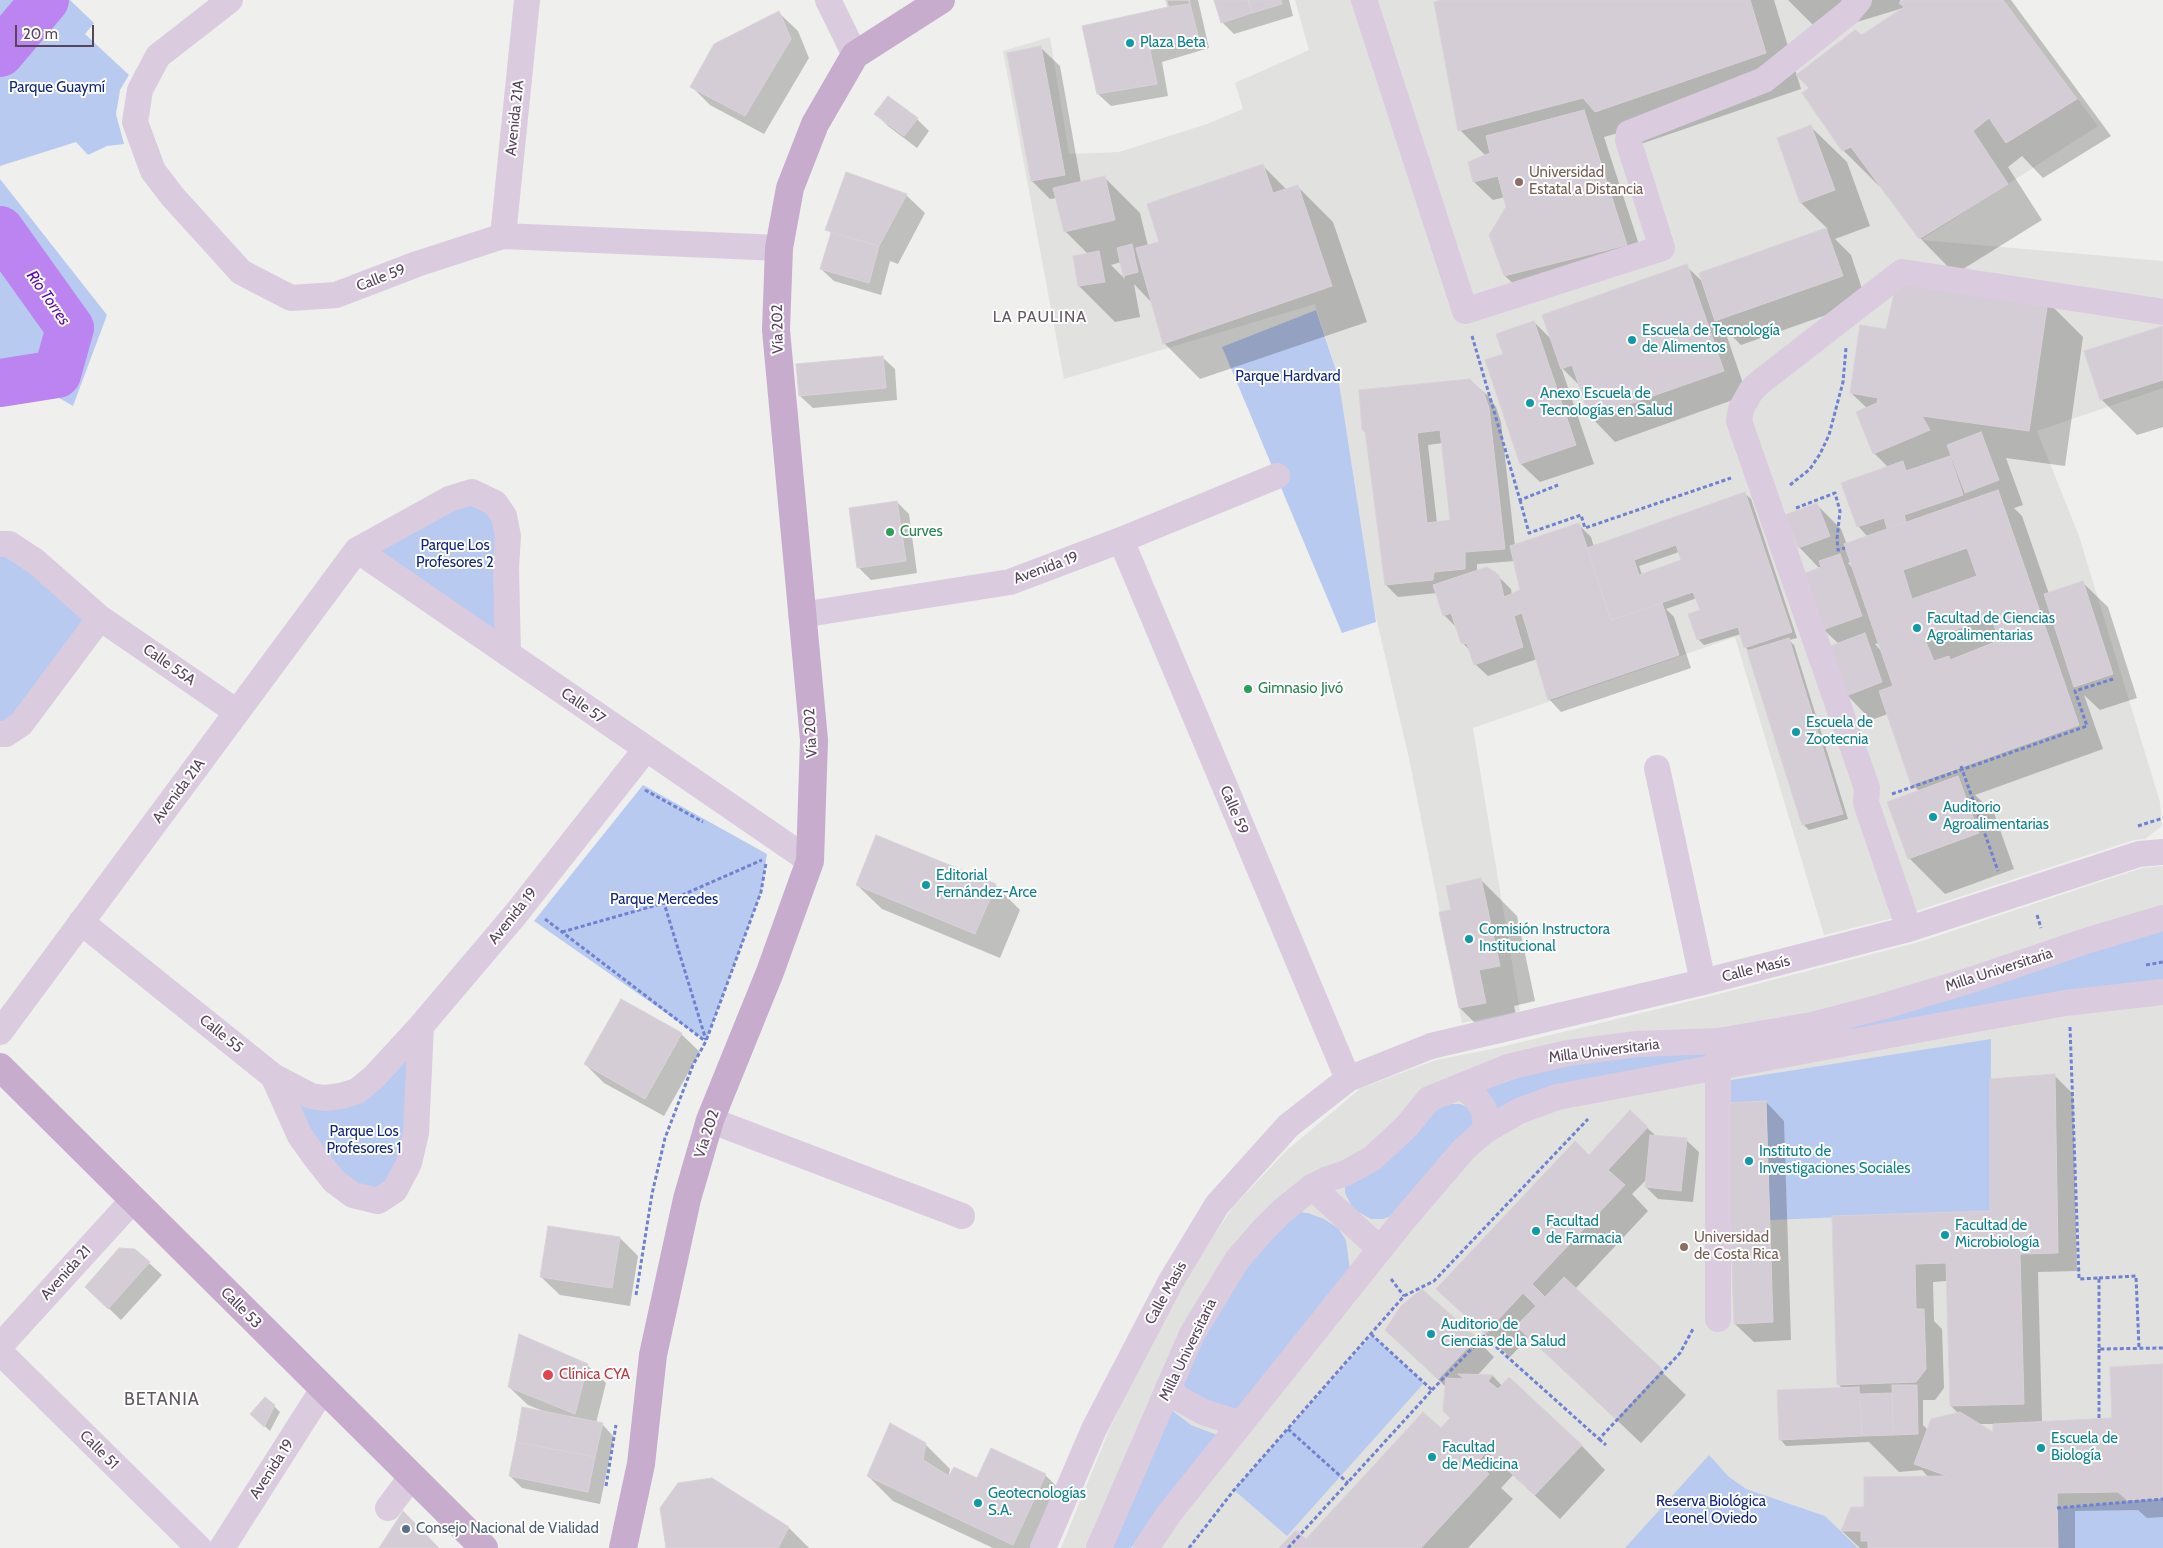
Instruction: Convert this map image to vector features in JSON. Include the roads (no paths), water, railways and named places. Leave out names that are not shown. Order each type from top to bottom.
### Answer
[{"type":"main road","name":"Vía 202","points":[[623,1548],[634,1504],[641,1464],[653,1355],[687,1199],[710,1120],[770,972],[810,862],[814,740],[776,330],[779,248],[790,188],[814,124],[855,56],[941,0]]},
{"type":"main road","name":"Calle 53","points":[[0,1067],[484,1548]]},
{"type":"main road","name":"Vía 202","points":[[634,1504],[638,1548]]},
{"type":"street","name":"Calle 59","points":[[230,0],[158,56],[140,90],[135,122],[153,171],[173,197],[241,272],[290,298],[336,295],[417,264],[503,236],[779,248]]},
{"type":"street","name":"Avenida 21A","points":[[503,236],[527,0]]},
{"type":"street","points":[[828,0],[855,56]]},
{"type":"street","points":[[1364,0],[1465,311],[1662,248],[1628,140],[1630,133],[1764,80],[1849,12],[1859,0]]},
{"type":"street","points":[[1909,929],[1866,803],[1867,788],[1739,421],[1741,409],[1751,391],[1759,383],[1902,272],[2163,312]]},
{"type":"street","name":"Avenida 19","points":[[802,615],[1010,582],[1120,540],[1277,476]]},
{"type":"street","points":[[357,550],[449,499],[472,492],[495,503],[504,516],[508,536],[506,568],[508,654]]},
{"type":"street","name":"Calle 59","points":[[1120,540],[1348,1079]]},
{"type":"street","name":"Calle 55A","points":[[0,544],[9,544],[35,561],[100,618],[237,712]]},
{"type":"street","name":"Avenida 21A","points":[[0,1032],[357,550]]},
{"type":"street","name":"Calle 57","points":[[357,550],[810,862]]},
{"type":"street","points":[[0,734],[6,734],[21,724],[100,618]]},
{"type":"street","name":"Avenida 19","points":[[374,1077],[421,1026],[515,915],[646,749]]},
{"type":"street","points":[[1657,768],[1703,982]]},
{"type":"street","name":"Calle Masís","points":[[1348,1079],[1431,1046],[1703,982],[1909,929],[2151,853],[2163,838]]},
{"type":"street","name":"Milla Universitaria","points":[[1100,1548],[1192,1334],[1237,1260],[1282,1211],[1312,1187],[1346,1173],[1373,1158],[1407,1126],[1429,1100],[1508,1067],[1568,1053],[1637,1044],[1718,1041],[1812,1025],[1881,1007],[2163,918]]},
{"type":"street","name":"Calle 55","points":[[81,922],[273,1076],[311,1096],[325,1098],[357,1091],[374,1077]]},
{"type":"street","points":[[1146,1548],[1168,1516],[1380,1249],[1464,1149],[1486,1130],[1519,1111],[1557,1097],[1717,1069],[2065,1003],[2163,992]]},
{"type":"street","points":[[273,1076],[300,1136],[334,1181],[353,1195],[378,1201],[395,1190],[409,1163],[416,1133],[421,1026]]},
{"type":"street","points":[[1707,1321],[1718,1041]]},
{"type":"street","name":"Calle Masis","points":[[1043,1548],[1094,1429],[1170,1281],[1217,1205],[1288,1126],[1348,1079]]},
{"type":"street","points":[[1462,1086],[1476,1098],[1484,1109],[1486,1130]]},
{"type":"street","points":[[710,1120],[962,1216]]},
{"type":"street","points":[[1312,1187],[1380,1249]]},
{"type":"street","name":"Avenida 21","points":[[0,1346],[133,1200]]},
{"type":"street","name":"Calle 51","points":[[0,1352],[199,1548]]},
{"type":"street","points":[[1168,1388],[1178,1398],[1203,1412],[1241,1424]]},
{"type":"street","name":"Avenida 19","points":[[222,1548],[323,1389]]},
{"type":"street","points":[[388,1508],[412,1476]]},
{"type":"waterway","name":"Río Torres","points":[[0,53],[45,0]]},
{"type":"waterway","name":"Río Torres","points":[[0,230],[70,328],[57,374],[0,383]]},
{"type":"place","name":"Plaza Beta","points":[[1130,43]]},
{"type":"place","name":"Universidad Estatal a Distancia","points":[[1519,182]]},
{"type":"place","name":"Escuela de Tecnología de Alimentos","points":[[1632,340]]},
{"type":"place","name":"Anexo Escuela de Tecnologías en Salud","points":[[1530,403]]},
{"type":"place","name":"Curves","points":[[890,532]]},
{"type":"place","name":"Facultad de Ciencias Agroalimentarias","points":[[1917,628]]},
{"type":"place","name":"Gimnasio Jivó","points":[[1248,689]]},
{"type":"place","name":"Escuela de Zootecnia","points":[[1796,732]]},
{"type":"place","name":"Auditorio Agroalimentarias","points":[[1933,817]]},
{"type":"place","name":"Editorial Fernández-Arce","points":[[926,885]]},
{"type":"place","name":"Comisión Instructora Institucional","points":[[1469,939]]},
{"type":"place","name":"Instituto de Investigaciones Sociales","points":[[1749,1161]]},
{"type":"place","name":"Facultad de Farmacia","points":[[1536,1231]]},
{"type":"place","name":"Facultad de Microbiología","points":[[1945,1235]]},
{"type":"place","name":"Universidad de Costa Rica","points":[[1684,1247]]},
{"type":"place","name":"Auditorio de Ciencias de la Salud","points":[[1431,1334]]},
{"type":"place","name":"Clínica CYA","points":[[548,1375]]},
{"type":"place","name":"Escuela de Biología","points":[[2041,1448]]},
{"type":"place","name":"Facultad de Medicina","points":[[1432,1457]]},
{"type":"place","name":"Geotecnologías S.A.","points":[[978,1503]]},
{"type":"place","name":"Consejo Nacional de Vialidad","points":[[406,1529]]},
{"type":"district","name":"LA PAULINA","points":[[1040,317]]},
{"type":"district","name":"BETANIA","points":[[162,1400]]},
{"type":"park label","name":"Parque Guaymí","points":[[57,88]]},
{"type":"park label","name":"Parque Hardvard","points":[[1288,377]]},
{"type":"park label","name":"Parque Los Profesores 2","points":[[455,554]]},
{"type":"park label","name":"Parque Mercedes","points":[[664,900]]},
{"type":"park label","name":"Parque Los Profesores 1","points":[[364,1140]]},
{"type":"park label","name":"Reserva Biológica Leonel Oviedo","points":[[1711,1510]]}]
